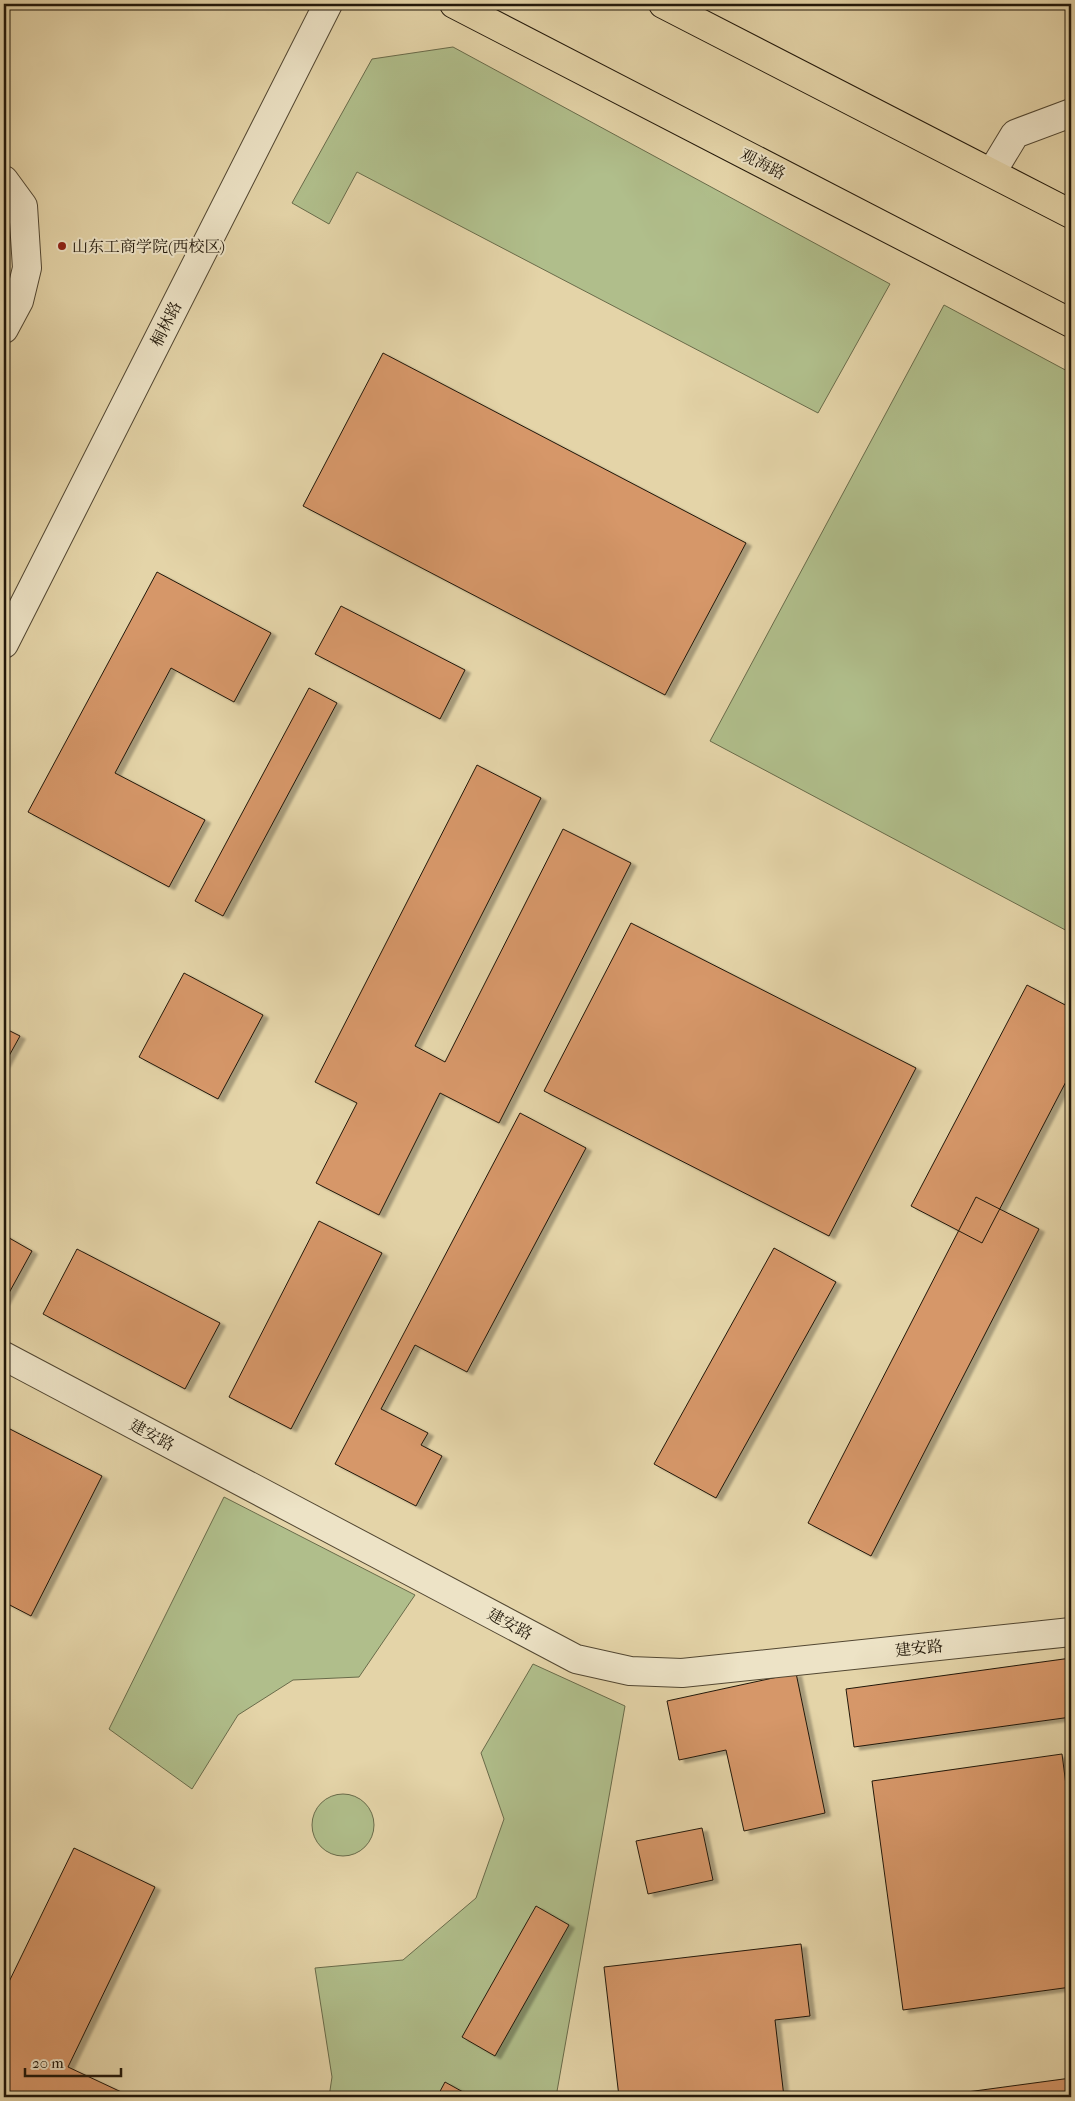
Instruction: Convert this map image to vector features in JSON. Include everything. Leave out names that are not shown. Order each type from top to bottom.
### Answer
[{"type":"main road","name":"观海路","points":[[454,4],[1071,323]]},
{"type":"main road","points":[[663,4],[1071,214]]},
{"type":"street","name":"桐林路","points":[[4,644],[328,4]]},
{"type":"street","points":[[992,172],[1015,134],[1071,113]]},
{"type":"street","points":[[4,180],[23,206],[27,268],[19,301],[4,329]]},
{"type":"street","name":"建安路","points":[[4,1356],[576,1659],[630,1671],[682,1673],[1071,1632]]},
{"type":"green space","points":[[453,47],[890,284],[818,413],[357,172],[329,224],[292,203],[372,59]]},
{"type":"green space","points":[[944,305],[1071,373],[1071,933],[710,741]]},
{"type":"green space","points":[[224,1497],[415,1595],[359,1677],[293,1680],[238,1715],[192,1789],[109,1729]]},
{"type":"green space","points":[[533,1664],[625,1706],[556,2097],[329,2097],[332,2077],[315,1968],[403,1960],[476,1898],[504,1819],[481,1753]]},
{"type":"green space","points":[[343,1794],[355,1797],[365,1803],[371,1813],[374,1825],[371,1837],[365,1847],[355,1853],[343,1856],[331,1853],[321,1847],[315,1837],[312,1825],[315,1813],[321,1803],[331,1797]]},
{"type":"building","points":[[383,353],[746,543],[665,695],[303,506]]},
{"type":"building","points":[[157,572],[271,633],[234,702],[171,668],[115,773],[205,820],[169,887],[28,812]]},
{"type":"building","points":[[341,606],[465,670],[440,719],[315,654]]},
{"type":"building","points":[[309,688],[337,703],[223,916],[195,901]]},
{"type":"building","points":[[477,765],[541,798],[415,1046],[445,1062],[563,829],[631,863],[499,1123],[440,1093],[379,1215],[316,1183],[357,1103],[315,1082]]},
{"type":"building","points":[[631,923],[916,1068],[829,1236],[544,1091]]},
{"type":"building","points":[[184,973],[263,1015],[218,1099],[139,1057]]},
{"type":"building","points":[[1027,985],[1071,1008],[1071,1072],[982,1243],[911,1206]]},
{"type":"building","points":[[4,1028],[20,1036],[4,1065]]},
{"type":"building","points":[[520,1113],[586,1148],[467,1372],[415,1345],[381,1409],[428,1433],[421,1445],[442,1456],[416,1506],[335,1464]]},
{"type":"building","points":[[976,1197],[1039,1229],[871,1556],[808,1523]]},
{"type":"building","points":[[319,1221],[382,1253],[291,1429],[229,1397]]},
{"type":"building","points":[[4,1235],[32,1251],[4,1302]]},
{"type":"building","points":[[774,1248],[836,1282],[716,1498],[654,1464]]},
{"type":"building","points":[[77,1249],[220,1323],[185,1389],[43,1314]]},
{"type":"building","points":[[4,1426],[102,1476],[31,1616],[4,1602]]},
{"type":"building","points":[[1071,1658],[1071,1717],[854,1747],[846,1689]]},
{"type":"building","points":[[796,1673],[825,1813],[744,1831],[726,1750],[679,1760],[667,1701]]},
{"type":"building","points":[[1062,1754],[1071,1824],[1071,1987],[903,2010],[872,1781]]},
{"type":"building","points":[[702,1828],[713,1880],[648,1894],[636,1841]]},
{"type":"building","points":[[74,1848],[155,1887],[68,2067],[132,2097],[4,2097],[4,1992]]},
{"type":"building","points":[[536,1906],[569,1925],[495,2056],[462,2037]]},
{"type":"building","points":[[801,1944],[810,2016],[775,2020],[784,2097],[619,2097],[604,1967]]},
{"type":"building","points":[[1071,2078],[1071,2097],[930,2097]]},
{"type":"building","points":[[445,2082],[472,2097],[437,2097]]},
{"type":"place","name":"山东工商学院(西校区)","points":[[62,246]]}]
